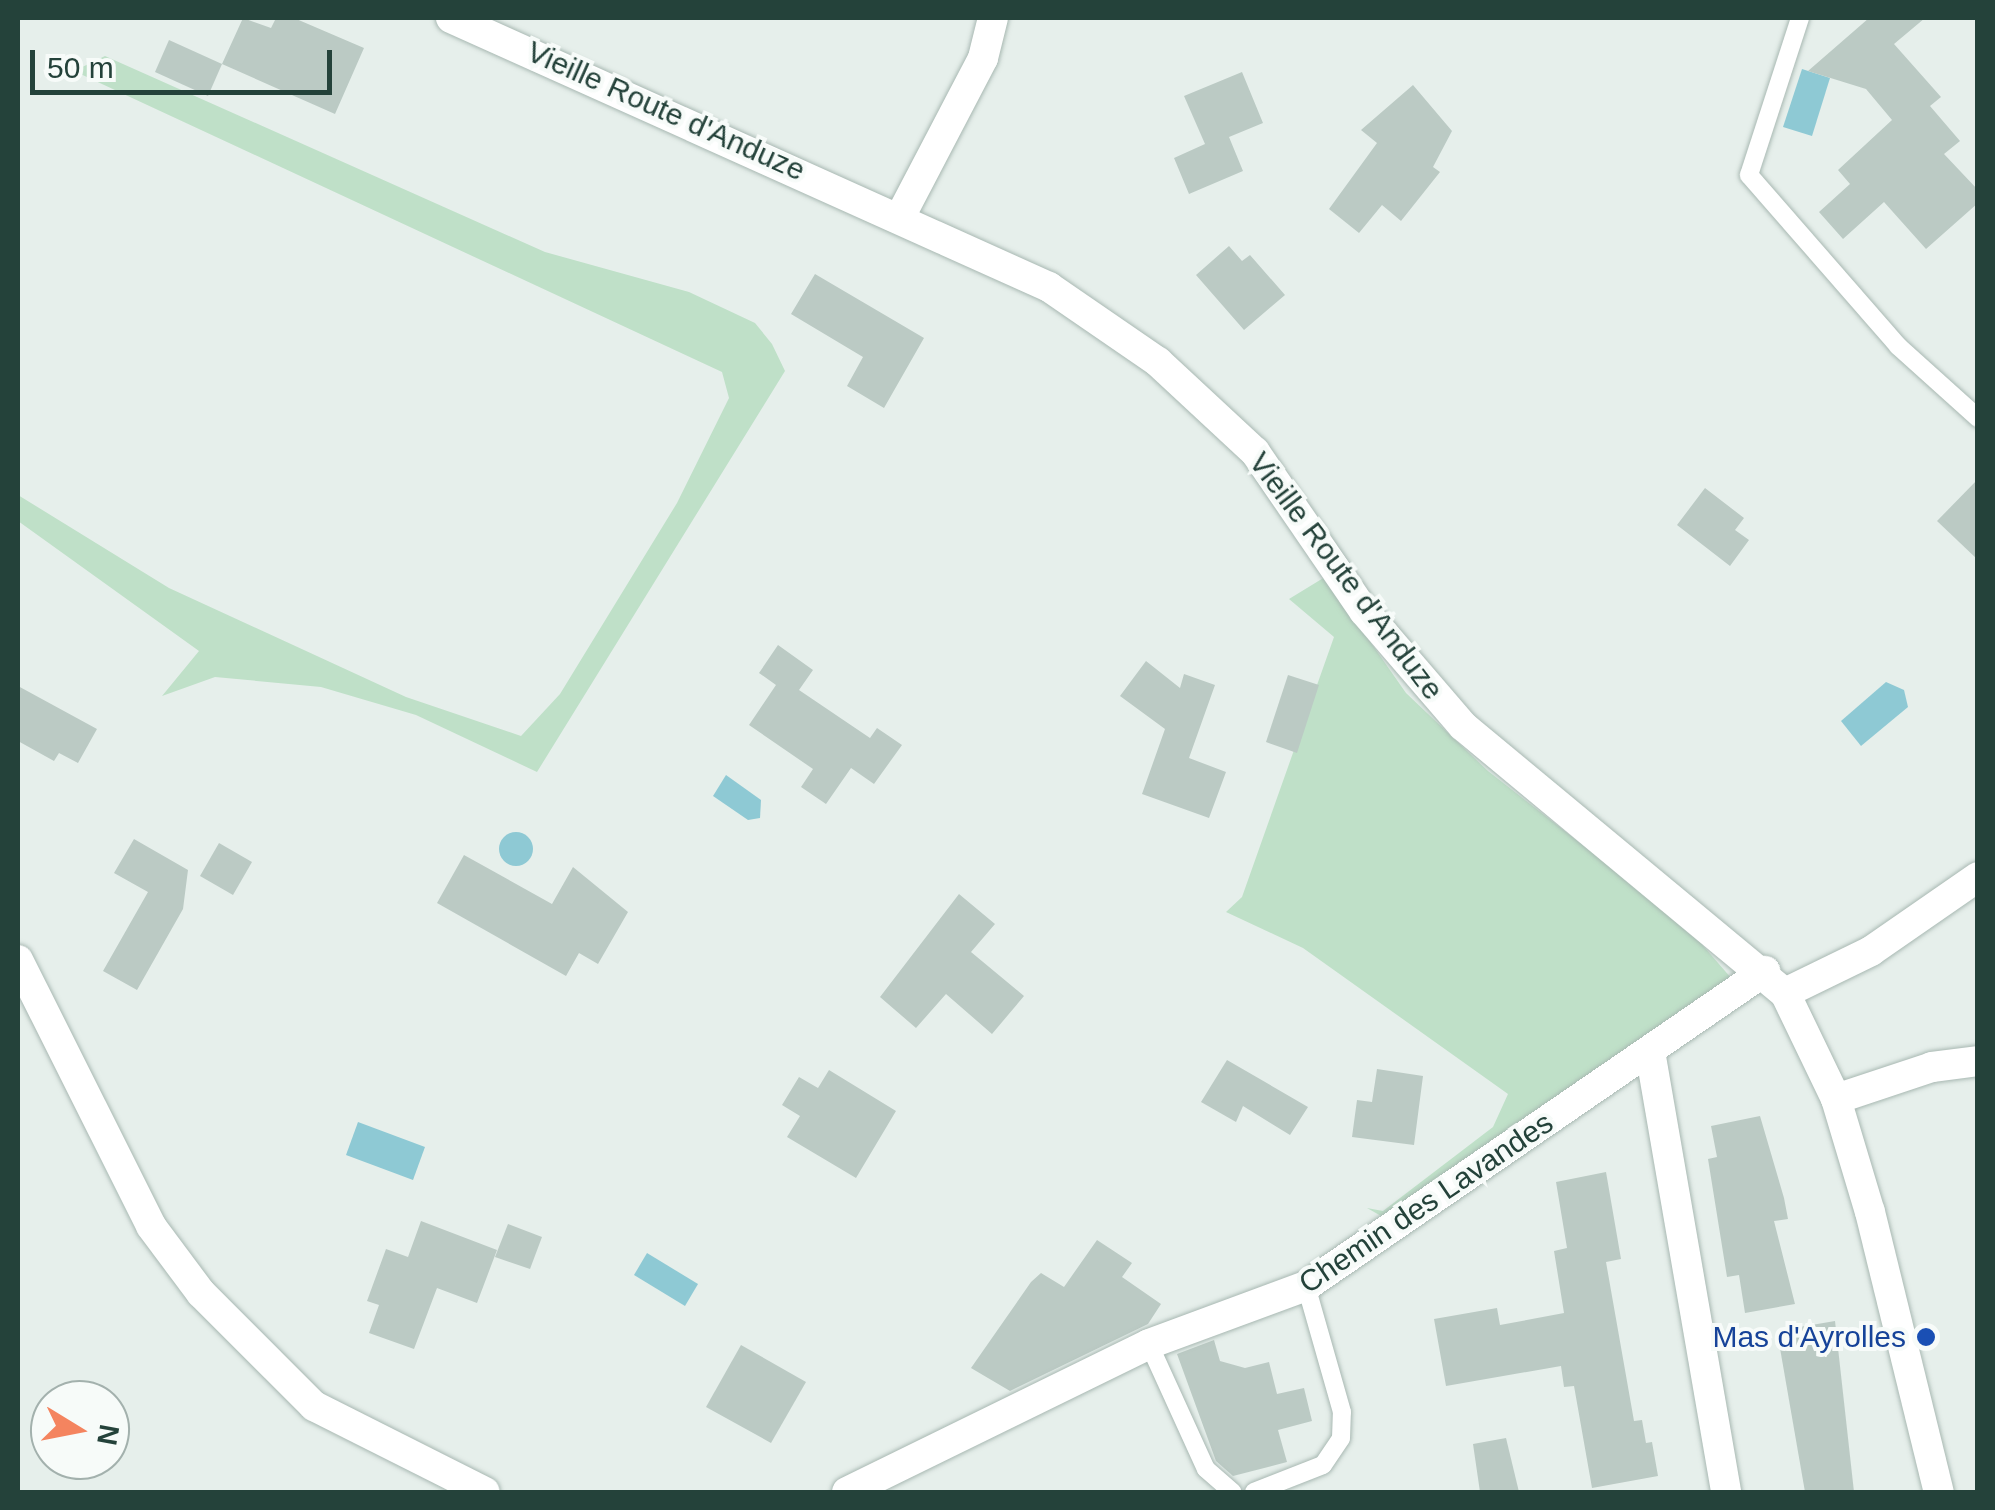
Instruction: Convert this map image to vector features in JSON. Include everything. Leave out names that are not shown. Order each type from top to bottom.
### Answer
[{"type":"street","name":"Vieille Route d'Anduze","points":[[451,18],[1049,286],[1158,362],[1255,452],[1364,611],[1463,726],[1775,982],[1836,1099],[1903,1334],[1938,1492]]},
{"type":"street","points":[[900,217],[983,58],[993,18]]},
{"type":"street","name":"Chemin des Lavandes","points":[[847,1492],[1150,1344],[1306,1286],[1650,1051],[1775,982],[1871,951],[1978,877]]},
{"type":"street","points":[[18,960],[150,1226],[201,1292],[314,1406],[486,1492]]},
{"type":"street","points":[[1650,1051],[1726,1492]]},
{"type":"street","points":[[1836,1099],[1932,1067],[1978,1061]]},
{"type":"lane","points":[[1800,18],[1749,175],[1898,346],[1978,418]]},
{"type":"lane","points":[[1254,1492],[1323,1465],[1341,1438],[1342,1412],[1306,1286]]},
{"type":"lane","points":[[1150,1344],[1206,1469],[1232,1492]]},
{"type":"green space","points":[[105,56],[545,252],[689,292],[755,323],[772,344],[785,371],[537,772],[416,715],[321,687],[215,677],[162,696],[199,651],[18,521],[18,495],[169,588],[406,697],[521,736],[560,694],[677,503],[729,398],[722,372],[74,71]]},
{"type":"green space","points":[[1325,577],[1406,693],[1488,771],[1685,925],[1732,979],[1390,1221],[1367,1208],[1383,1211],[1493,1127],[1508,1094],[1303,948],[1226,912],[1242,897],[1334,637],[1289,599]]},
{"type":"water","points":[[1802,69],[1830,78],[1812,136],[1783,127]]},
{"type":"water","points":[[1886,682],[1904,690],[1908,707],[1861,746],[1841,721]]},
{"type":"water","points":[[726,775],[761,800],[760,818],[748,820],[713,796]]},
{"type":"water","points":[[516,832],[528,837],[533,849],[528,861],[516,866],[504,861],[499,849],[504,837]]},
{"type":"water","points":[[358,1122],[425,1147],[413,1180],[346,1155]]},
{"type":"water","points":[[647,1253],[698,1284],[685,1306],[634,1275]]},
{"type":"building","points":[[243,18],[271,28],[276,18],[294,18],[364,48],[335,114],[222,64]]},
{"type":"building","points":[[1869,18],[1925,18],[1894,44],[1941,97],[1930,106],[1960,141],[1944,154],[1978,190],[1978,203],[1926,249],[1884,202],[1843,239],[1819,212],[1850,184],[1838,170],[1892,120],[1866,89],[1808,71]]},
{"type":"building","points":[[169,40],[222,64],[208,96],[155,72]]},
{"type":"building","points":[[1242,72],[1263,123],[1229,137],[1243,171],[1189,194],[1174,158],[1205,144],[1184,96]]},
{"type":"building","points":[[1413,85],[1452,131],[1433,167],[1440,172],[1401,221],[1382,205],[1359,233],[1329,209],[1377,143],[1361,130]]},
{"type":"building","points":[[1229,246],[1242,261],[1250,255],[1285,295],[1244,330],[1196,275]]},
{"type":"building","points":[[815,274],[924,338],[884,408],[847,386],[863,357],[791,314]]},
{"type":"building","points":[[1978,479],[1978,560],[1937,521]]},
{"type":"building","points":[[1705,488],[1744,518],[1735,530],[1749,540],[1730,566],[1677,525]]},
{"type":"building","points":[[778,645],[813,670],[799,690],[870,738],[877,728],[902,745],[874,784],[851,768],[826,804],[801,787],[813,769],[749,725],[776,685],[759,673]]},
{"type":"building","points":[[1146,661],[1180,688],[1184,674],[1215,685],[1189,758],[1226,772],[1209,818],[1142,794],[1165,729],[1120,696]]},
{"type":"building","points":[[1288,675],[1319,685],[1297,753],[1266,742]]},
{"type":"building","points":[[18,686],[97,729],[78,763],[59,753],[54,761],[18,741]]},
{"type":"building","points":[[134,839],[188,870],[183,909],[137,990],[103,971],[148,892],[114,873]]},
{"type":"building","points":[[219,843],[252,862],[233,895],[200,876]]},
{"type":"building","points":[[464,855],[552,904],[573,867],[628,912],[598,964],[579,953],[566,976],[437,903]]},
{"type":"building","points":[[959,894],[995,924],[971,952],[1024,996],[992,1034],[946,994],[916,1028],[880,997]]},
{"type":"building","points":[[1227,1060],[1308,1107],[1290,1135],[1243,1106],[1236,1122],[1201,1102]]},
{"type":"building","points":[[1377,1069],[1423,1076],[1414,1145],[1352,1137],[1357,1100],[1372,1102]]},
{"type":"building","points":[[829,1070],[896,1111],[856,1178],[787,1137],[800,1116],[782,1105],[799,1077],[818,1088]]},
{"type":"building","points":[[1760,1116],[1788,1219],[1774,1221],[1795,1304],[1745,1313],[1739,1275],[1727,1277],[1708,1159],[1717,1157],[1711,1126]]},
{"type":"building","points":[[1606,1172],[1621,1259],[1606,1262],[1634,1421],[1642,1420],[1646,1443],[1652,1442],[1658,1476],[1592,1488],[1574,1386],[1564,1387],[1561,1366],[1446,1386],[1434,1319],[1497,1308],[1500,1325],[1564,1313],[1554,1251],[1567,1248],[1556,1182]]},
{"type":"building","points":[[421,1221],[497,1250],[477,1303],[437,1288],[414,1349],[369,1333],[379,1305],[367,1301],[386,1249],[408,1257]]},
{"type":"building","points":[[508,1224],[542,1237],[530,1269],[495,1257]]},
{"type":"building","points":[[1097,1240],[1132,1263],[1122,1277],[1161,1304],[1148,1324],[1010,1391],[971,1368],[1031,1282],[1041,1273],[1064,1287]]},
{"type":"building","points":[[1835,1321],[1854,1492],[1805,1492],[1777,1331]]},
{"type":"building","points":[[1214,1340],[1220,1361],[1245,1368],[1269,1362],[1277,1394],[1304,1388],[1312,1421],[1278,1430],[1287,1462],[1233,1476],[1216,1461],[1177,1354]]},
{"type":"building","points":[[741,1345],[806,1382],[771,1443],[706,1407]]},
{"type":"building","points":[[1506,1438],[1519,1492],[1480,1492],[1473,1444]]},
{"type":"place","name":"Mas d'Ayrolles","points":[[1926,1337]]}]
